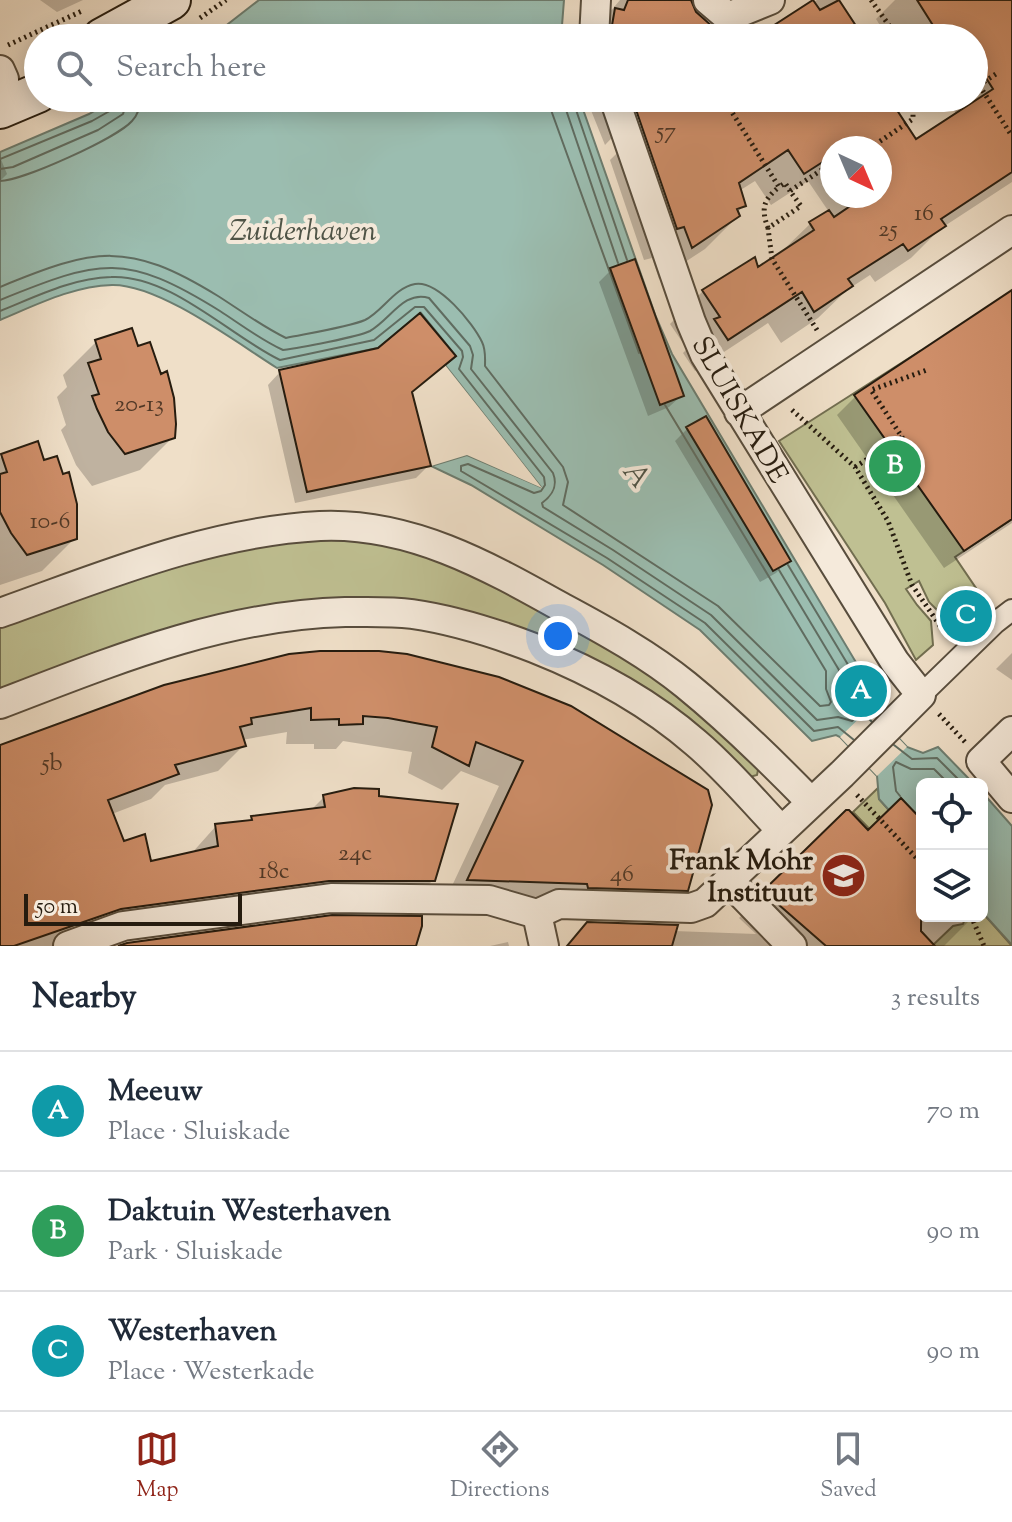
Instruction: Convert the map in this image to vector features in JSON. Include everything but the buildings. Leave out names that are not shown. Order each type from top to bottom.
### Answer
[{"type":"main road","points":[[97,22],[171,0]]},
{"type":"main road","points":[[166,24],[201,0]]},
{"type":"street","points":[[595,24],[596,0]]},
{"type":"street","points":[[708,0],[728,17],[770,0]]},
{"type":"street","name":"SLUISKADE","points":[[619,112],[705,355],[895,662],[921,695]]},
{"type":"street","points":[[739,412],[1012,230]]},
{"type":"street","points":[[0,613],[164,554],[257,534],[320,526],[394,532],[427,541],[504,575],[647,657],[715,710],[810,801]]},
{"type":"street","points":[[68,946],[331,898],[489,900],[537,914],[559,904],[691,908],[705,903],[729,881],[1012,610]]},
{"type":"street","points":[[0,704],[148,649],[236,625],[320,613],[409,613],[481,629],[607,681],[697,744],[781,830]]},
{"type":"street","points":[[1012,731],[981,761],[1012,798]]},
{"type":"street","points":[[729,881],[792,946]]},
{"type":"street","points":[[537,914],[544,946]]},
{"type":"path","points":[[871,0],[888,24]]},
{"type":"path","points":[[988,78],[996,74]]},
{"type":"path","points":[[988,101],[1012,136]]},
{"type":"path","points":[[732,112],[779,187]]},
{"type":"path","points":[[888,136],[913,119],[913,112]]},
{"type":"path","points":[[790,191],[820,171]]},
{"type":"path","points":[[768,228],[801,206],[785,183],[768,197],[762,211],[768,228],[772,259],[830,351]]},
{"type":"path","points":[[855,467],[902,437],[871,390],[927,370]]},
{"type":"path","points":[[807,424],[855,467],[888,521],[912,585],[945,633]]},
{"type":"path","points":[[921,695],[981,761]]},
{"type":"path","points":[[863,803],[916,858]]},
{"type":"path","points":[[974,922],[984,946]]},
{"type":"green space","points":[[920,351],[1012,490],[1012,519],[955,557],[982,597],[953,626],[929,602],[919,581],[906,589],[931,621],[933,645],[916,660],[885,603],[779,441]]},
{"type":"green space","points":[[371,536],[465,566],[662,677],[759,765],[757,775],[746,778],[648,697],[367,603],[0,695],[0,622],[122,576],[259,542]]},
{"type":"green space","points":[[878,788],[879,799],[916,840],[916,877],[853,812]]},
{"type":"green space","points":[[988,919],[1012,946],[932,946],[953,926],[988,922]]},
{"type":"water","points":[[259,0],[564,0],[562,24],[228,24]]},
{"type":"water","name":"Zuiderhaven","points":[[92,112],[584,112],[672,354],[860,669],[855,683],[874,703],[870,708],[907,747],[923,753],[938,747],[968,778],[916,778],[916,840],[879,799],[877,776],[840,737],[836,735],[812,741],[700,630],[603,565],[471,485],[431,466],[467,455],[541,487],[445,365],[456,356],[421,313],[378,348],[277,368],[174,304],[131,287],[112,285],[83,289],[0,320],[0,152]]},
{"type":"water","points":[[988,799],[1012,826],[1012,945],[988,919]]},
{"type":"pier","points":[[445,365],[542,488],[467,455],[431,466],[430,462],[468,451],[529,478],[442,368]]},
{"type":"pier","points":[[870,708],[907,747],[877,776],[840,737]]},
{"type":"place","name":"Daktuin Westerhaven","points":[[895,466]]},
{"type":"place","name":"Westerhaven","points":[[966,616]]},
{"type":"place","name":"Meeuw","points":[[861,691]]},
{"type":"place","name":"Frank Mohr Instituut","points":[[844,875]]},
{"type":"water label","name":"A","points":[[637,474]]}]
